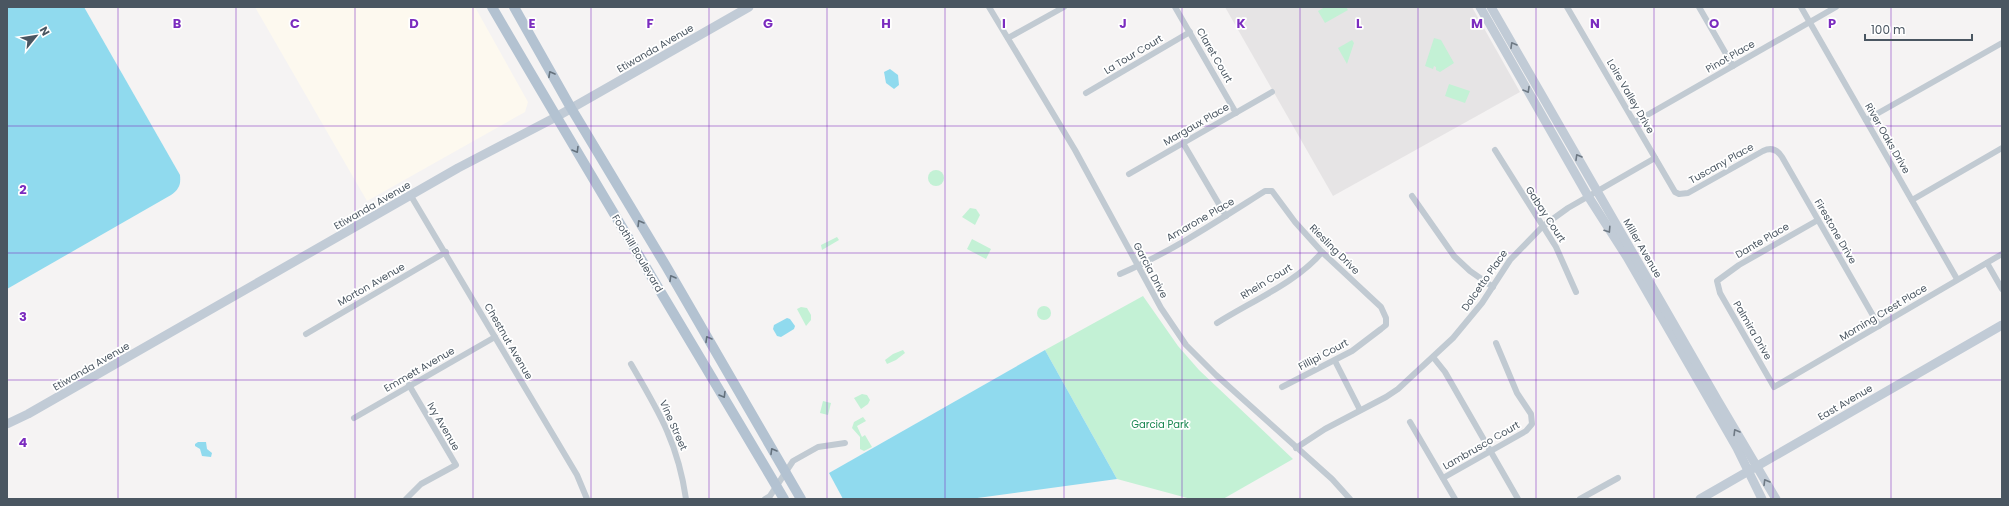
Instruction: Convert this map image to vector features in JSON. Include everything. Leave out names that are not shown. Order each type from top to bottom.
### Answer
[{"type":"main road","name":"Foothill Boulevard","points":[[492,7],[784,499]]},
{"type":"main road","name":"Foothill Boulevard","points":[[514,7],[571,108],[670,273],[801,499]]},
{"type":"main road","name":"Etiwanda Avenue","points":[[7,424],[35,410],[498,146],[556,117],[749,7]]},
{"type":"main road","name":"Miller Avenue","points":[[1480,7],[1588,196],[1631,264],[1752,468],[1776,499]]},
{"type":"main road","name":"Miller Avenue","points":[[1492,7],[1598,191],[1752,468],[1762,499]]},
{"type":"main road","name":"East Avenue","points":[[1700,499],[2002,325]]},
{"type":"street","name":"Garcia Drive","points":[[990,7],[1075,150],[1161,308],[1186,344],[1216,375],[1332,479],[1350,499]]},
{"type":"street","points":[[1008,38],[1064,7]]},
{"type":"street","name":"Claret Court","points":[[1175,7],[1236,113]]},
{"type":"street","name":"Loire Valley Drive","points":[[1567,7],[1672,189],[1679,194]]},
{"type":"street","points":[[1699,7],[1733,66]]},
{"type":"street","name":"River Oaks Drive","points":[[1801,7],[1958,279]]},
{"type":"street","name":"Pinot Place","points":[[1634,122],[1836,7]]},
{"type":"street","name":"La Tour Court","points":[[1086,93],[1190,32]]},
{"type":"street","points":[[1866,120],[2002,43]]},
{"type":"street","name":"Margaux Place","points":[[1129,174],[1272,92]]},
{"type":"street","points":[[1184,143],[1226,216]]},
{"type":"street","points":[[1912,200],[2002,148]]},
{"type":"street","name":"Tuscany Place","points":[[1679,194],[1688,193],[1762,151],[1773,149]]},
{"type":"street","name":"Firestone Drive","points":[[1773,149],[1780,153],[1879,326]]},
{"type":"street","name":"Gabay Court","points":[[1495,150],[1516,187],[1560,254],[1576,292]]},
{"type":"street","name":"Dolcetto Place","points":[[1296,448],[1324,429],[1398,389],[1453,338],[1482,303],[1518,250],[1543,226],[1588,196],[1655,158]]},
{"type":"street","name":"Amarone Place","points":[[1120,274],[1138,266],[1226,216],[1265,191],[1272,191]]},
{"type":"street","name":"Riesling Drive","points":[[1272,191],[1295,222],[1322,252],[1381,307],[1386,318]]},
{"type":"street","name":"Chestnut Avenue","points":[[411,196],[446,252],[577,475],[587,499]]},
{"type":"street","points":[[1412,196],[1454,256],[1470,271],[1493,287]]},
{"type":"street","name":"Dante Place","points":[[1717,281],[1739,265],[1818,220]]},
{"type":"street","name":"Morton Avenue","points":[[306,334],[446,252]]},
{"type":"street","name":"Rhein Court","points":[[1217,323],[1297,275],[1314,262],[1322,252]]},
{"type":"street","name":"Morning Crest Place","points":[[1774,387],[2002,254]]},
{"type":"street","points":[[1987,263],[2002,289]]},
{"type":"street","name":"Palmira Drive","points":[[1717,281],[1720,293],[1774,387]]},
{"type":"street","name":"Fillipi Court","points":[[1282,387],[1352,351],[1381,330],[1386,325],[1386,318]]},
{"type":"street","name":"Emmett Avenue","points":[[354,418],[409,385],[495,337]]},
{"type":"street","name":"Lambrusco Court","points":[[1443,478],[1526,431],[1532,421],[1531,414],[1514,385],[1496,343]]},
{"type":"street","points":[[1433,357],[1445,372],[1518,499]]},
{"type":"street","points":[[1335,361],[1360,410]]},
{"type":"street","name":"Vine Street","points":[[630,364],[659,412],[676,449],[686,499]]},
{"type":"street","name":"Ivy Avenue","points":[[406,499],[422,484],[456,465],[409,385]]},
{"type":"street","points":[[1410,422],[1455,499]]},
{"type":"street","points":[[765,499],[770,496],[793,461],[818,447],[845,443]]},
{"type":"street","points":[[1580,499],[1618,478]]},
{"type":"shaded area","points":[[255,7],[475,7],[528,102],[525,112],[367,201]]},
{"type":"shaded area","points":[[1225,7],[1472,7],[1520,92],[1333,196]]},
{"type":"green space","points":[[1325,7],[1346,7],[1348,10],[1325,23],[1318,11]]},
{"type":"green space","points":[[1434,38],[1441,40],[1454,63],[1440,72],[1436,70],[1436,67],[1434,66],[1433,69],[1425,66]]},
{"type":"green space","points":[[1352,40],[1354,43],[1347,64],[1338,48]]},
{"type":"green space","points":[[1449,84],[1470,91],[1465,103],[1445,96]]},
{"type":"green space","points":[[936,170],[943,175],[944,178],[939,185],[936,186],[929,181],[928,178],[933,171]]},
{"type":"green space","points":[[970,208],[976,209],[980,215],[975,225],[962,217]]},
{"type":"green space","points":[[837,237],[839,240],[822,250],[821,245]]},
{"type":"green space","points":[[972,239],[991,249],[986,259],[967,249]]},
{"type":"green space","name":"Garcia Park","points":[[1143,296],[1178,346],[1199,370],[1293,459],[1223,499],[1191,499],[1117,479],[1045,350]]},
{"type":"green space","points":[[1041,306],[1047,306],[1051,310],[1051,316],[1047,320],[1041,320],[1037,316],[1037,310]]},
{"type":"green space","points":[[801,307],[807,308],[811,315],[811,320],[806,326],[797,309]]},
{"type":"green space","points":[[903,350],[905,353],[896,360],[887,364],[885,360],[893,354]]},
{"type":"green space","points":[[862,394],[867,395],[870,400],[868,404],[861,409],[854,398]]},
{"type":"green space","points":[[823,401],[831,403],[828,415],[820,413]]},
{"type":"green space","points":[[863,417],[866,421],[857,426],[862,437],[865,435],[872,447],[864,451],[860,449],[860,437],[852,428],[854,422]]},
{"type":"water","points":[[7,7],[84,7],[180,175],[180,184],[176,191],[171,195],[7,289]]},
{"type":"water","points":[[890,69],[898,75],[899,85],[894,89],[886,83],[884,72]]},
{"type":"water","points":[[787,318],[790,319],[795,326],[794,329],[781,337],[777,336],[773,329],[774,325]]},
{"type":"water","points":[[1045,350],[1117,479],[970,499],[843,499],[829,473]]},
{"type":"water","points":[[198,442],[206,442],[207,449],[212,453],[211,457],[202,456],[200,449],[195,446]]}]
